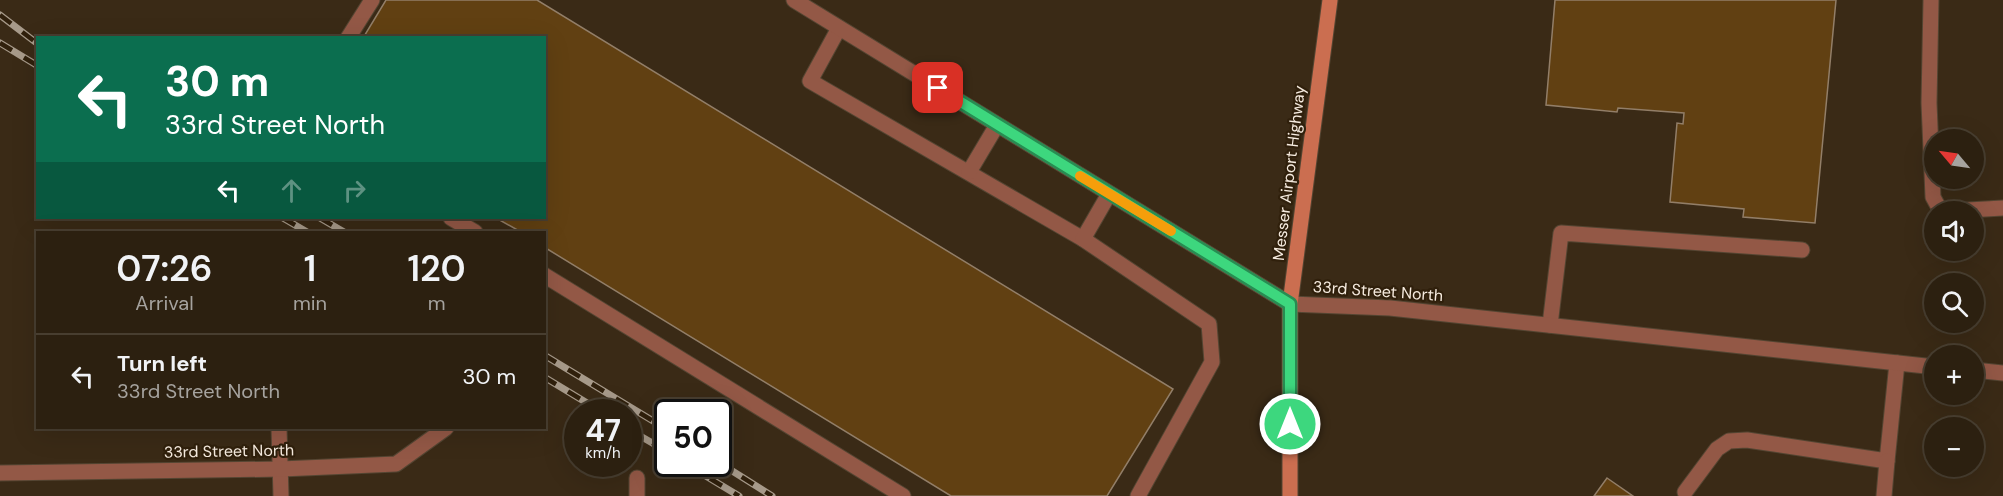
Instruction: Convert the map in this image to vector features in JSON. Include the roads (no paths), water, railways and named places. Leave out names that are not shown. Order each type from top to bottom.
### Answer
[{"type":"main road","name":"Messer Airport Highway","points":[[1290,496],[1290,304],[1330,0]]},
{"type":"street","points":[[349,36],[372,0]]},
{"type":"street","name":"33rd Street North","points":[[794,0],[1290,304],[1390,308],[1924,365]]},
{"type":"street","points":[[1931,0],[1929,103],[1933,197],[1939,208],[1951,211],[2003,208]]},
{"type":"street","points":[[839,28],[810,81],[1083,239],[1209,324],[1212,362],[1138,496]]},
{"type":"street","points":[[969,172],[997,125]]},
{"type":"street","points":[[1083,239],[1109,194]]},
{"type":"street","points":[[453,219],[473,231]]},
{"type":"street","points":[[1550,325],[1561,233],[1802,250]]},
{"type":"street","points":[[546,276],[903,496]]},
{"type":"street","points":[[1884,496],[1898,363]]},
{"type":"street","points":[[1984,371],[2003,373]]},
{"type":"street","points":[[279,429],[281,496]]},
{"type":"street","name":"33rd Street North","points":[[0,473],[281,469],[396,464],[445,429]]},
{"type":"street","points":[[1685,492],[1717,449],[1729,441],[1747,440],[1887,461]]},
{"type":"street","points":[[637,478],[637,496]]},
{"type":"railway","points":[[0,15],[36,42]]},
{"type":"railway","points":[[0,43],[36,65]]},
{"type":"railway","points":[[285,219],[305,231]]},
{"type":"railway","points":[[322,219],[342,231]]},
{"type":"railway","points":[[546,356],[654,422]]},
{"type":"railway","points":[[546,378],[580,399]]},
{"type":"railway","points":[[642,437],[654,444]]},
{"type":"railway","points":[[732,471],[772,496]]},
{"type":"railway","points":[[708,477],[739,496]]}]
